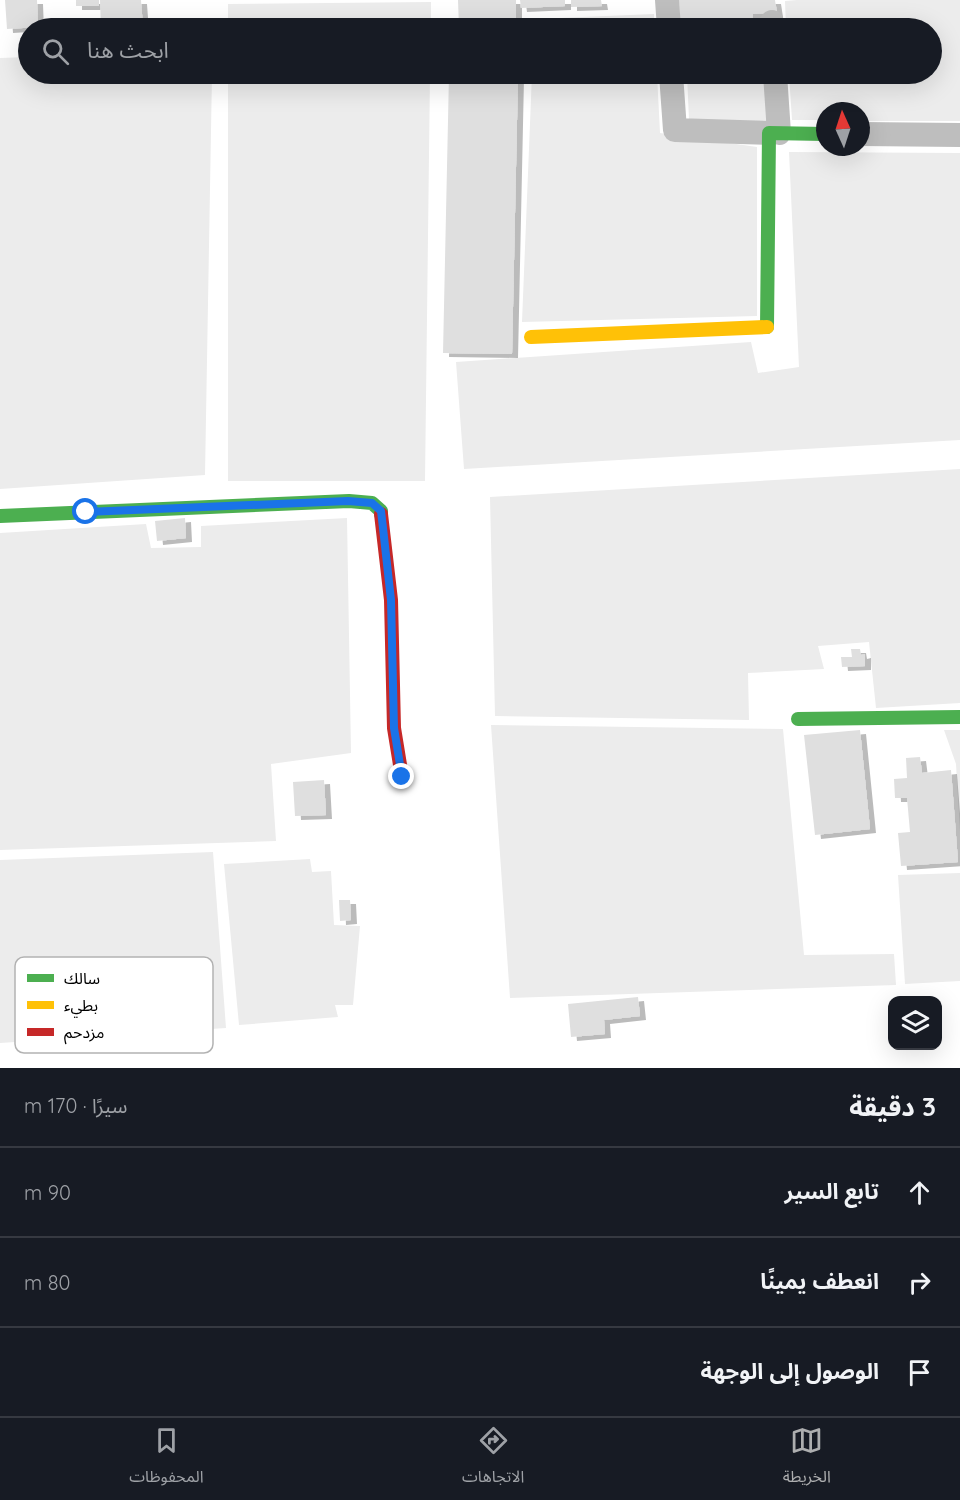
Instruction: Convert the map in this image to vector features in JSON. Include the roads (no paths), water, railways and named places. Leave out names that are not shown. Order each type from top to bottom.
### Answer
[{"type":"street","points":[[667,0],[668,18]]},
{"type":"street","points":[[673,84],[675,130],[816,134]]},
{"type":"street","points":[[531,337],[767,327],[775,84]]},
{"type":"street","points":[[870,134],[960,135]]},
{"type":"street","points":[[0,516],[348,501],[372,503],[381,511],[391,600],[394,728],[402,777]]},
{"type":"street","points":[[798,719],[960,717]]}]
